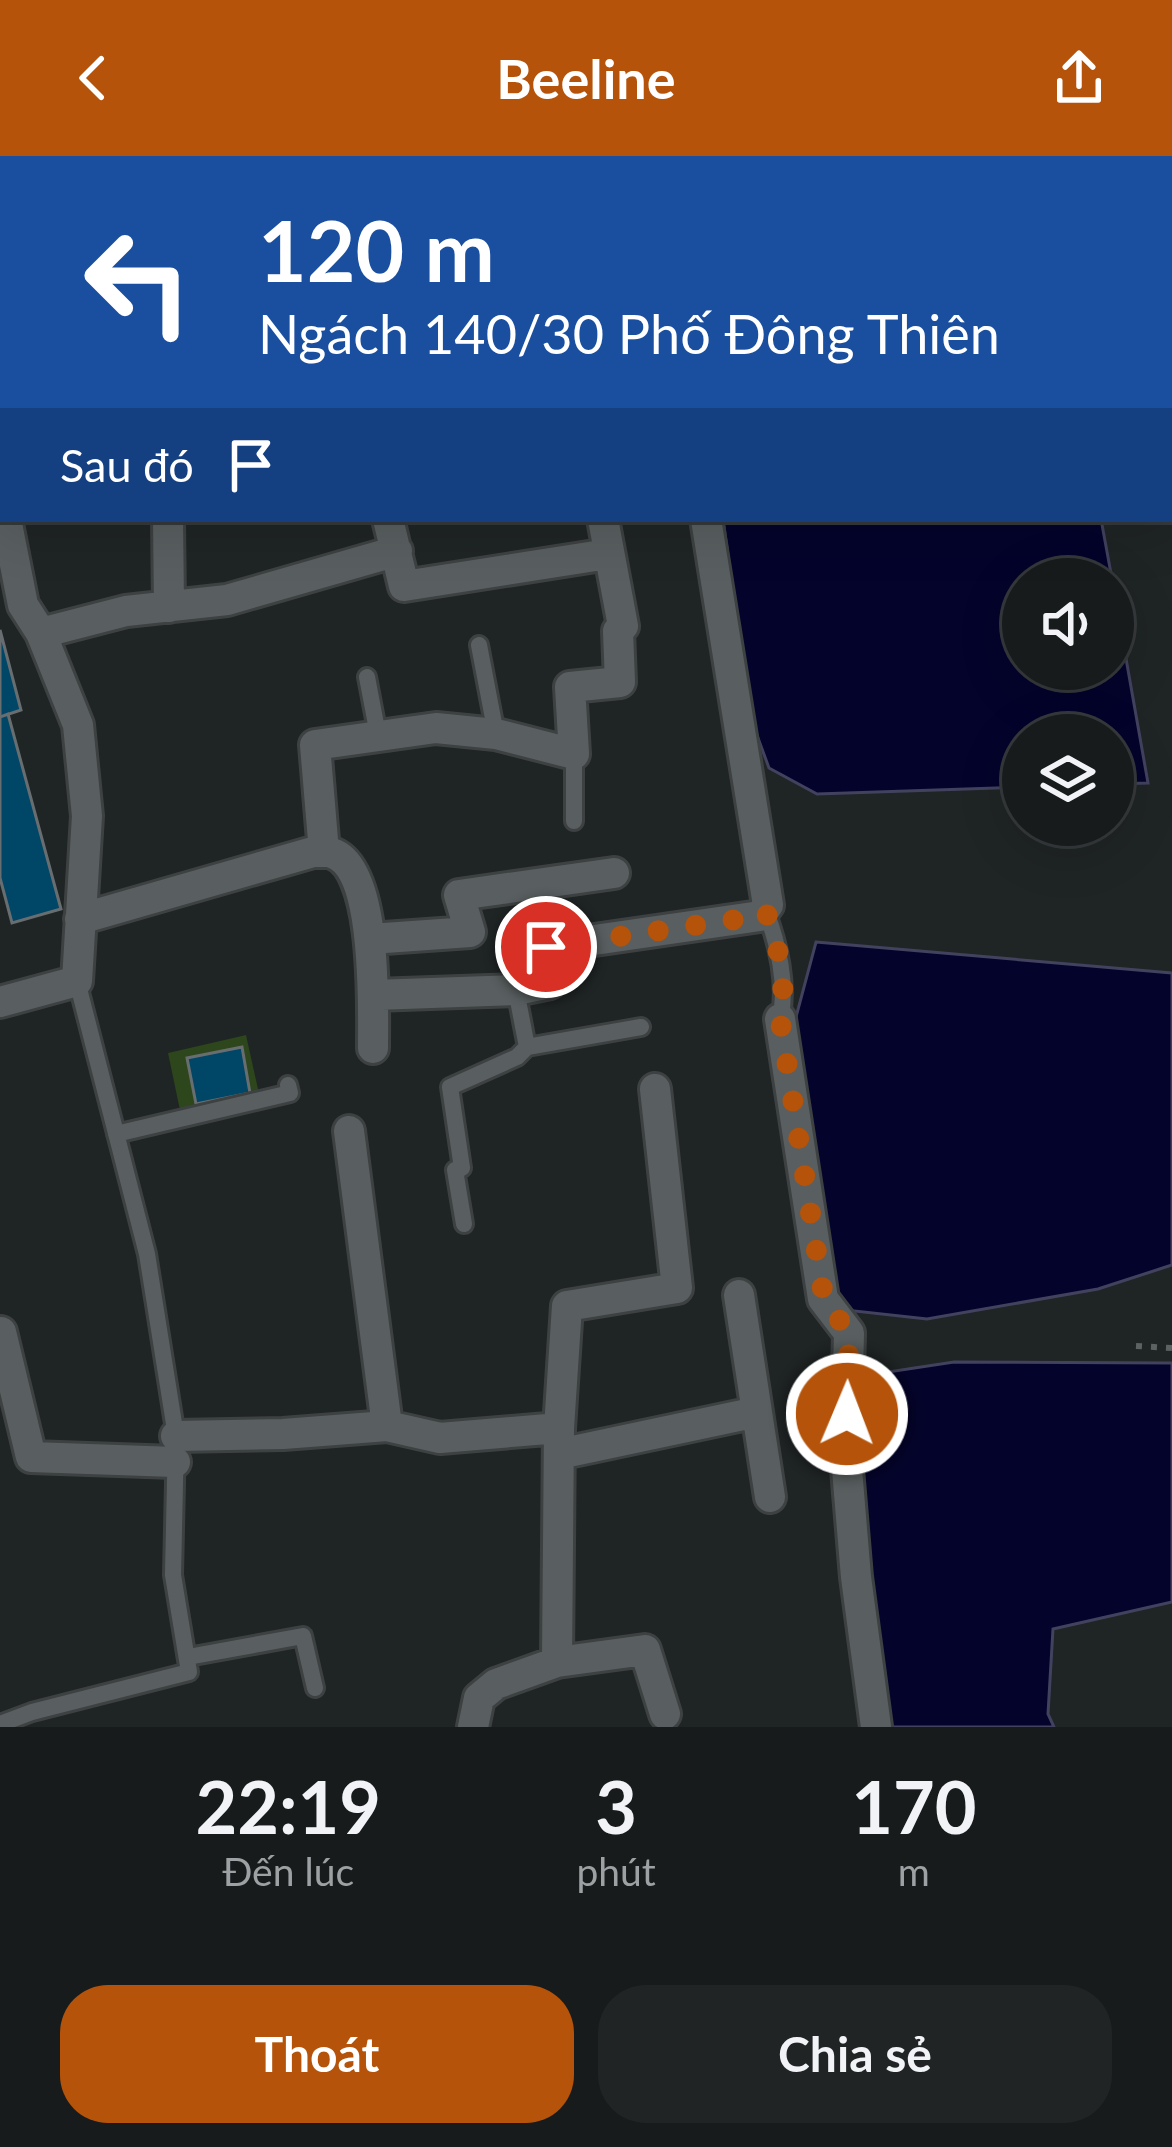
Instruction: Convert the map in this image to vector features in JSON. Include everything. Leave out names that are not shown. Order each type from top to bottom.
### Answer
[{"type":"street","points":[[0,1003],[77,981],[87,816],[78,725],[7,565],[6,522]]},
{"type":"street","points":[[168,522],[169,607]]},
{"type":"street","points":[[389,522],[404,586],[608,554]]},
{"type":"street","points":[[324,852],[315,746],[436,728],[496,734],[574,754],[570,687],[620,682],[618,631],[623,626],[603,522]]},
{"type":"street","points":[[374,995],[516,990],[550,983],[546,947],[766,912],[706,522]]},
{"type":"street","points":[[41,633],[126,611],[227,600],[397,550]]},
{"type":"street","points":[[80,920],[330,851],[359,882],[370,939],[373,1048]]},
{"type":"street","points":[[370,939],[470,932],[459,895],[614,873]]},
{"type":"street","points":[[780,1019],[824,1299],[849,1333],[846,1457],[876,1727]]},
{"type":"street","points":[[557,1662],[559,1441],[567,1306],[677,1288],[655,1089]]},
{"type":"street","points":[[349,1131],[387,1426]]},
{"type":"street","points":[[739,1294],[770,1497]]},
{"type":"street","points":[[1,1332],[32,1457],[176,1449],[387,1426],[440,1438],[559,1441],[680,1430],[757,1412]]},
{"type":"street","points":[[473,1727],[479,1698],[496,1684],[557,1662],[645,1651],[665,1714]]},
{"type":"lane","points":[[479,645],[496,734]]},
{"type":"lane","points":[[368,677],[378,735]]},
{"type":"lane","points":[[574,754],[574,821]]},
{"type":"lane","points":[[766,912],[784,1003],[780,1019]]},
{"type":"lane","points":[[0,1724],[190,1672],[173,1575],[176,1449],[147,1254],[77,981]]},
{"type":"lane","points":[[516,990],[527,1047]]},
{"type":"lane","points":[[464,1224],[455,1170],[462,1168],[450,1088],[517,1058],[527,1047],[641,1027]]},
{"type":"lane","points":[[116,1133],[290,1094],[288,1085]]},
{"type":"lane","points":[[188,1657],[303,1636],[315,1688]]},
{"type":"path","points":[[1136,1346],[1172,1348]]},
{"type":"green space","points":[[246,1035],[260,1098],[181,1115],[168,1053]]},
{"type":"water","points":[[723,522],[1102,522],[1108,558],[1002,558],[1002,690],[1132,690],[1148,783],[1134,783],[1134,714],[1002,714],[1002,788],[817,794],[769,768],[750,716]]},
{"type":"water","points":[[816,942],[1172,973],[1172,1265],[1098,1289],[927,1319],[836,1309],[792,1032]]},
{"type":"water","points":[[954,1362],[1172,1363],[1172,1602],[1053,1629],[1048,1714],[1054,1727],[887,1727],[853,1466],[868,1375]]},
{"type":"building","points":[[0,630],[21,710],[0,717]]},
{"type":"building","points":[[8,714],[61,909],[12,923],[0,878],[0,717]]},
{"type":"building","points":[[242,1047],[250,1093],[196,1104],[187,1058]]},
{"type":"route","points":[[546,947],[766,912],[774,934],[784,1003],[780,1019],[824,1299],[849,1333],[847,1414]]}]
